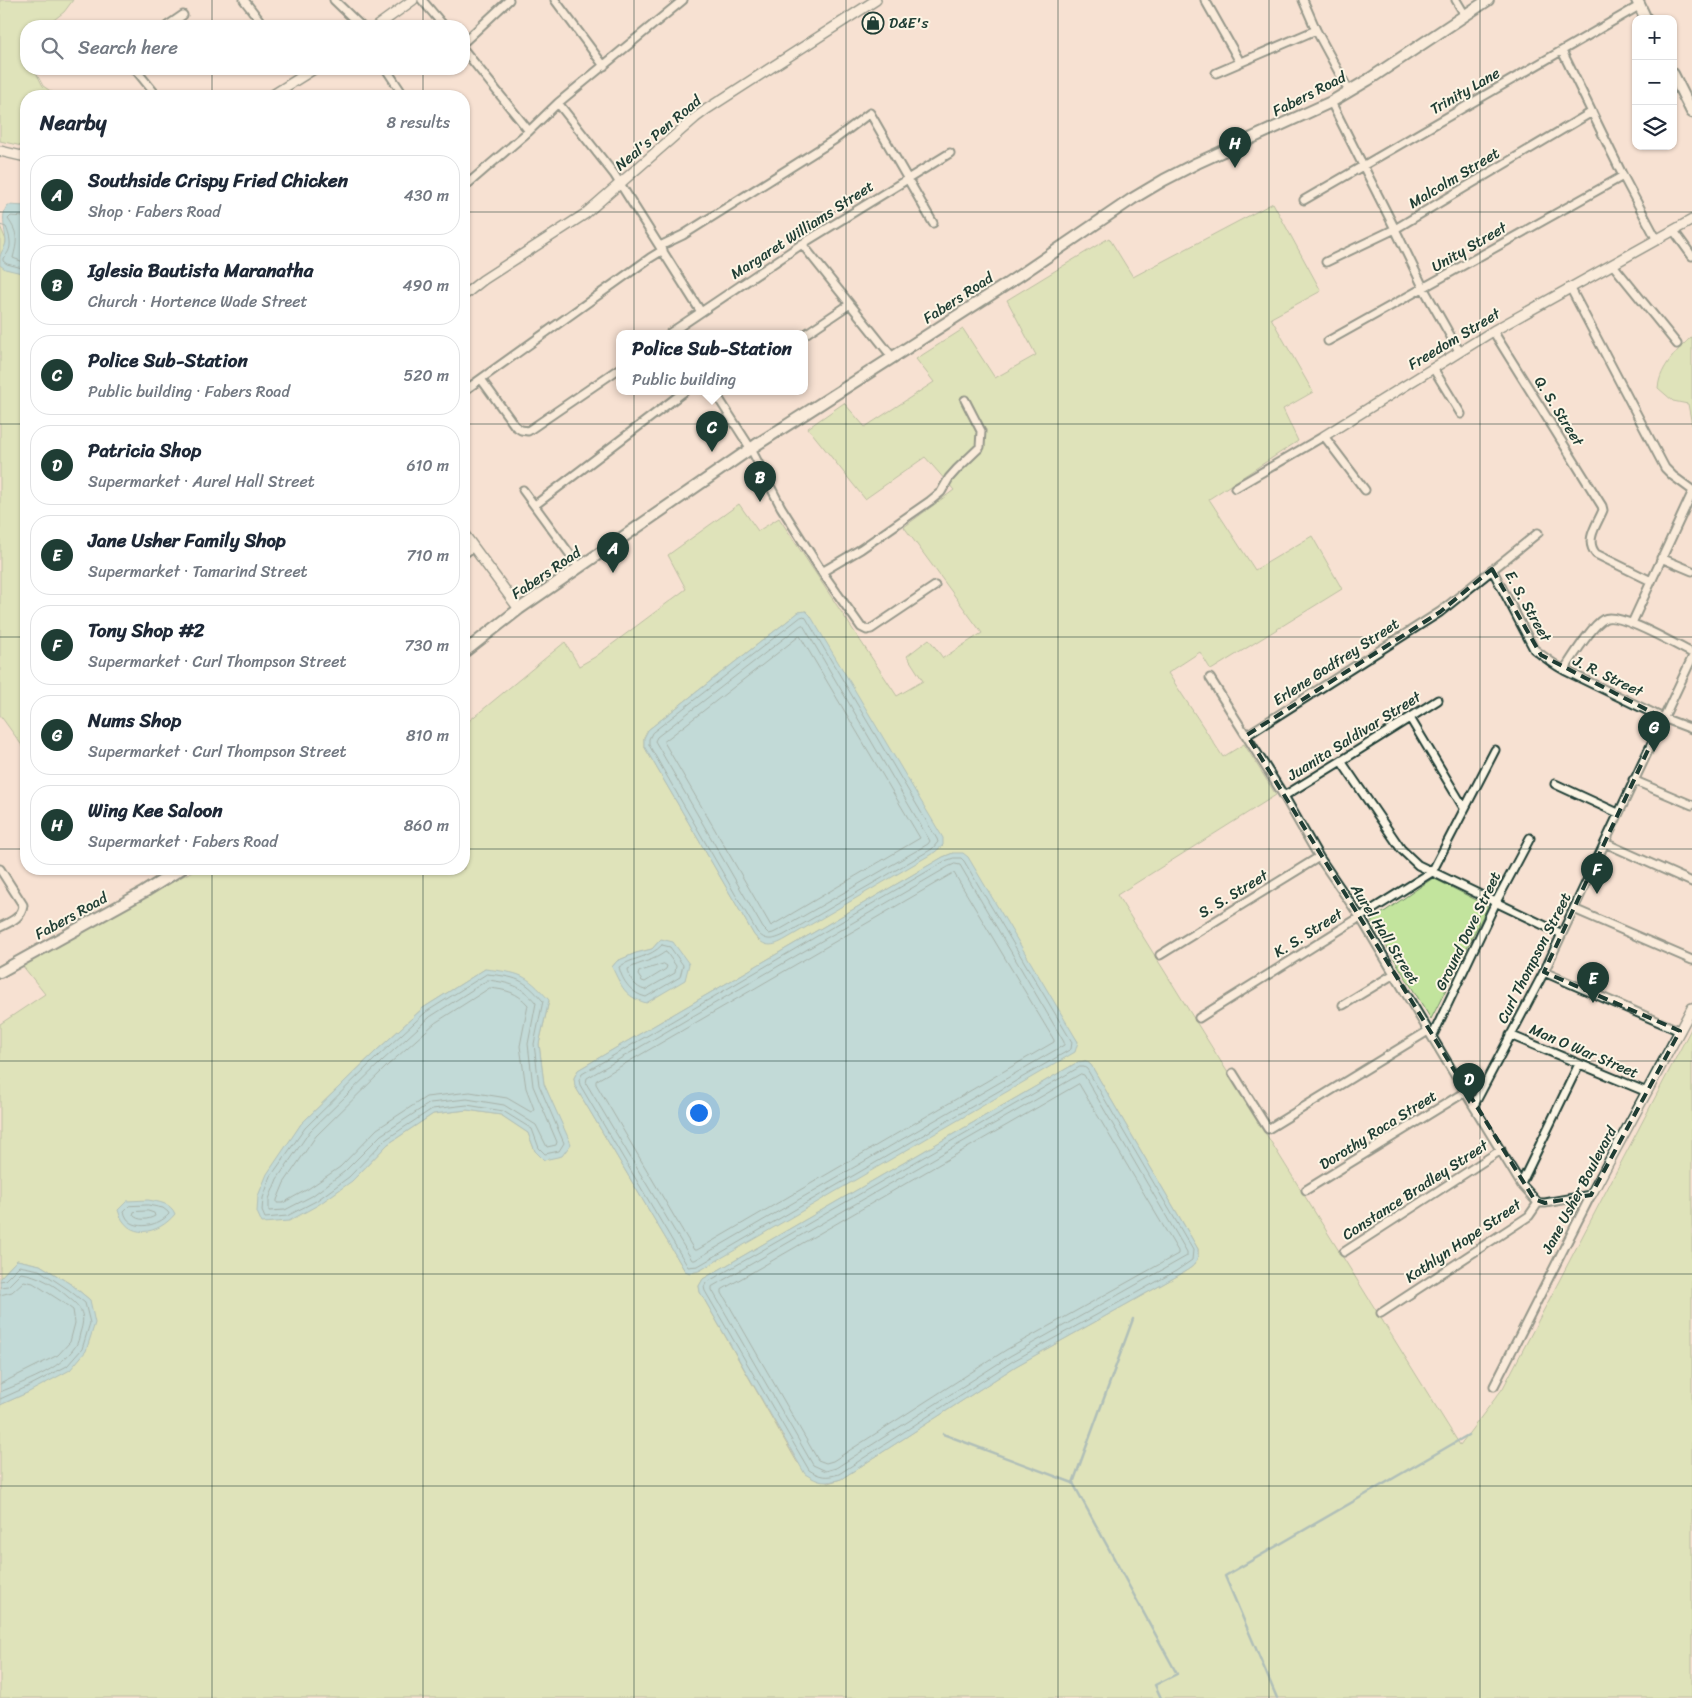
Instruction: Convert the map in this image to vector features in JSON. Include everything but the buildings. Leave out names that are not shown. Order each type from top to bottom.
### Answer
[{"type":"main road","name":"Fabers Road","points":[[470,647],[518,609],[750,449],[1008,284],[1132,199],[1197,163],[1330,102],[1488,0]]},
{"type":"main road","points":[[1638,3],[1644,15]]},
{"type":"main road","points":[[1677,82],[1692,112]]},
{"type":"main road","name":"Fabers Road","points":[[0,972],[171,875]]},
{"type":"street","points":[[244,0],[259,20]]},
{"type":"street","points":[[334,0],[355,20]]},
{"type":"street","points":[[385,20],[412,0]]},
{"type":"street","points":[[422,0],[439,20]]},
{"type":"street","points":[[470,37],[510,0]]},
{"type":"street","points":[[555,0],[604,66]]},
{"type":"street","points":[[470,182],[529,131],[558,103],[683,0]]},
{"type":"street","name":"Neal's Pen Road","points":[[470,290],[574,222],[701,113],[876,0]]},
{"type":"street","points":[[1206,0],[1240,62]]},
{"type":"street","points":[[1303,0],[1316,30],[1349,91]]},
{"type":"street","points":[[1456,0],[1465,15]]},
{"type":"street","name":"Trinity Lane","points":[[1304,200],[1562,52],[1638,3]]},
{"type":"street","points":[[175,20],[182,15]]},
{"type":"street","points":[[1216,73],[1316,30]]},
{"type":"street","points":[[1562,52],[1657,240]]},
{"type":"street","points":[[470,57],[529,131]]},
{"type":"street","points":[[140,75],[152,90]]},
{"type":"street","points":[[278,90],[296,75]]},
{"type":"street","points":[[390,75],[400,90]]},
{"type":"street","points":[[1330,102],[1424,289],[1459,351]]},
{"type":"street","points":[[558,103],[620,183],[701,312]]},
{"type":"street","name":"Malcolm Street","points":[[1326,262],[1395,229],[1592,112]]},
{"type":"street","points":[[470,387],[650,258],[661,248],[834,140],[870,113],[933,223]]},
{"type":"street","points":[[0,151],[20,156]]},
{"type":"street","name":"Margaret Williams Street","points":[[677,330],[802,244],[950,153]]},
{"type":"street","name":"Unity Street","points":[[1328,341],[1623,176]]},
{"type":"street","name":"Freedom Street","points":[[1235,488],[1324,436],[1493,331],[1692,220]]},
{"type":"street","points":[[1674,231],[1692,256]]},
{"type":"street","points":[[802,244],[893,358]]},
{"type":"street","points":[[1613,265],[1677,344]]},
{"type":"street","points":[[1571,288],[1665,468],[1692,492],[1632,623]]},
{"type":"street","points":[[808,332],[850,304]]},
{"type":"street","name":"Q. S. Street","points":[[1493,331],[1602,506],[1603,510],[1590,543],[1592,549],[1596,554],[1651,581]]},
{"type":"street","points":[[1433,368],[1460,414]]},
{"type":"street","points":[[481,379],[515,426],[522,430],[528,430],[616,371]]},
{"type":"street","points":[[535,505],[680,395]]},
{"type":"street","points":[[719,395],[781,506],[856,623],[867,630],[871,629],[935,586]]},
{"type":"street","points":[[822,572],[861,549],[930,501],[941,492],[949,478],[980,447],[981,432],[965,400]]},
{"type":"street","points":[[1324,436],[1365,490]]},
{"type":"street","points":[[523,490],[580,568]]},
{"type":"street","name":"Erlene Godfrey Street","points":[[1247,735],[1440,612],[1538,532]]},
{"type":"street","points":[[470,543],[518,609]]},
{"type":"street","points":[[1661,558],[1692,571]]},
{"type":"street","name":"E. S. Street","points":[[1492,569],[1534,649],[1541,655]]},
{"type":"street","points":[[1564,670],[1598,623],[1614,616],[1692,653]]},
{"type":"street","name":"J. R. Street","points":[[1541,655],[1564,670],[1663,718],[1692,729]]},
{"type":"street","name":"Curl Thompson Street","points":[[1474,1105],[1544,972],[1692,658]]},
{"type":"street","name":"Aurel Hall Street","points":[[1210,678],[1247,735],[1319,857],[1360,917],[1522,1184],[1538,1203]]},
{"type":"street","name":"Juanita Saldivar Street","points":[[1284,796],[1438,700]]},
{"type":"street","points":[[1410,718],[1464,808]]},
{"type":"street","points":[[1432,872],[1495,750]]},
{"type":"street","points":[[1341,761],[1401,849],[1418,865],[1562,934]]},
{"type":"street","points":[[1633,780],[1692,805]]},
{"type":"street","points":[[1555,784],[1618,814]]},
{"type":"street","name":"Ground Dove Street","points":[[1430,1034],[1530,838]]},
{"type":"street","points":[[1605,843],[1692,882]]},
{"type":"street","name":"S. S. Street","points":[[1160,954],[1319,857]]},
{"type":"street","points":[[0,869],[23,905],[16,919],[0,927]]},
{"type":"street","name":"K. S. Street","points":[[1200,1018],[1432,872]]},
{"type":"street","points":[[1574,909],[1692,960]]},
{"type":"street","points":[[1544,972],[1680,1031]]},
{"type":"street","points":[[1343,1006],[1394,974]]},
{"type":"street","name":"Jane Usher Boulevard","points":[[1494,1386],[1591,1195],[1692,1008]]},
{"type":"street","points":[[1233,1073],[1268,1129],[1430,1034]]},
{"type":"street","name":"Man O War Street","points":[[1510,1035],[1647,1092]]},
{"type":"street","points":[[1522,1184],[1579,1064]]},
{"type":"street","name":"Dorothy Roca Street","points":[[1306,1190],[1465,1092]]},
{"type":"street","name":"Constance Bradley Street","points":[[1344,1252],[1501,1150]]},
{"type":"street","name":"Kathlyn Hope Street","points":[[1382,1313],[1529,1216],[1538,1203],[1591,1195]]},
{"type":"highlighted area","points":[[1492,569],[1541,655],[1663,718],[1544,972],[1680,1031],[1591,1195],[1545,1203],[1534,1199],[1247,735],[1440,612]]},
{"type":"green space","points":[[0,0],[73,0],[64,12],[54,20],[20,20],[20,75],[37,75],[43,86],[49,90],[20,90],[20,146],[0,141]]},
{"type":"green space","points":[[1273,203],[1321,291],[1271,318],[1313,392],[1283,409],[1298,441],[1209,499],[1255,570],[1312,536],[1342,589],[1211,670],[1200,652],[1168,673],[1223,757],[1244,744],[1276,795],[1117,895],[1460,1445],[1503,1388],[1692,1027],[1692,1698],[0,1698],[0,1405],[29,1392],[90,1300],[72,1285],[40,1265],[17,1260],[0,1278],[0,1024],[45,994],[22,965],[185,875],[470,875],[470,720],[565,642],[579,666],[595,657],[686,589],[668,555],[739,504],[758,531],[779,518],[897,696],[923,681],[907,656],[929,639],[943,658],[982,633],[904,527],[954,490],[925,457],[865,499],[808,428],[844,403],[865,427],[934,382],[916,359],[963,329],[995,378],[1036,355],[1007,300],[1109,238],[1133,277]],"holes":[[[806,611],[759,941],[644,746],[644,738],[648,730],[799,612]],[[953,853],[1078,1042],[685,1271],[575,1086],[574,1078],[578,1070],[943,857]],[[661,939],[662,993],[646,1003],[612,967],[617,961],[652,949]],[[485,969],[549,1001],[539,1044],[544,1084],[570,1144],[535,1151],[528,1133],[501,1115],[467,1110],[433,1114],[388,1144],[352,1181],[286,1148],[301,1124],[423,1008]],[[1086,1061],[1091,1065],[1198,1249],[1196,1262],[1188,1270],[1016,1366],[841,1479],[828,1483],[797,1462],[700,1292],[699,1286],[703,1279],[1078,1062]]]},
{"type":"green space","points":[[0,226],[6,240],[5,247],[20,259],[20,743],[0,715]]},
{"type":"green space","points":[[1692,336],[1692,425],[1688,404],[1673,401],[1658,388],[1659,380],[1666,366]]},
{"type":"green space","points":[[1433,878],[1488,906],[1431,1019],[1371,921]]},
{"type":"water","points":[[8,205],[20,206],[20,273],[5,269],[0,265],[0,257],[6,243],[4,212]]},
{"type":"water","points":[[806,611],[943,838],[943,845],[935,852],[786,939],[777,944],[769,945],[754,935],[644,746],[644,738],[648,730],[799,612]]},
{"type":"water","points":[[953,853],[963,853],[968,857],[1078,1042],[1075,1052],[699,1271],[690,1273],[685,1271],[575,1086],[574,1078],[578,1070],[943,857]]},
{"type":"water","points":[[661,939],[673,942],[689,964],[685,980],[646,1003],[624,990],[612,967],[617,961],[652,949]]},
{"type":"water","points":[[485,969],[514,973],[521,976],[534,984],[549,1000],[539,1044],[544,1084],[571,1144],[562,1156],[544,1160],[535,1151],[528,1133],[501,1115],[467,1110],[433,1114],[388,1144],[352,1181],[318,1205],[289,1221],[262,1223],[257,1212],[258,1196],[267,1174],[301,1124],[423,1008]]},
{"type":"water","points":[[1086,1061],[1091,1065],[1198,1249],[1196,1262],[1179,1275],[1016,1366],[841,1479],[822,1482],[805,1474],[700,1292],[699,1286],[703,1279],[1078,1062]]},
{"type":"water","points":[[148,1200],[168,1205],[175,1214],[160,1227],[152,1230],[144,1232],[128,1227],[122,1220],[118,1210],[127,1201]]},
{"type":"water","points":[[17,1260],[40,1265],[72,1285],[90,1300],[95,1323],[86,1351],[70,1370],[0,1405],[0,1278]]},
{"type":"waterway","points":[[1073,1483],[1133,1319]]},
{"type":"waterway","points":[[943,1434],[1073,1483],[1177,1674],[1155,1685],[1161,1698]]},
{"type":"waterway","points":[[1277,1698],[1225,1576],[1468,1435]]},
{"type":"place","name":"D&E's","points":[[873,23]]},
{"type":"place","name":"Wing Kee Saloon","points":[[1235,168]]},
{"type":"place","name":"Police Sub-Station","points":[[712,452]]},
{"type":"place","name":"Iglesia Bautista Maranatha","points":[[760,502]]},
{"type":"place","name":"Southside Crispy Fried Chicken","points":[[613,573]]},
{"type":"place","name":"Nums Shop","points":[[1654,752]]},
{"type":"place","name":"Tony Shop #2","points":[[1597,894]]},
{"type":"place","name":"Jane Usher Family Shop","points":[[1593,1003]]},
{"type":"place","name":"Patricia Shop","points":[[1469,1104]]}]
